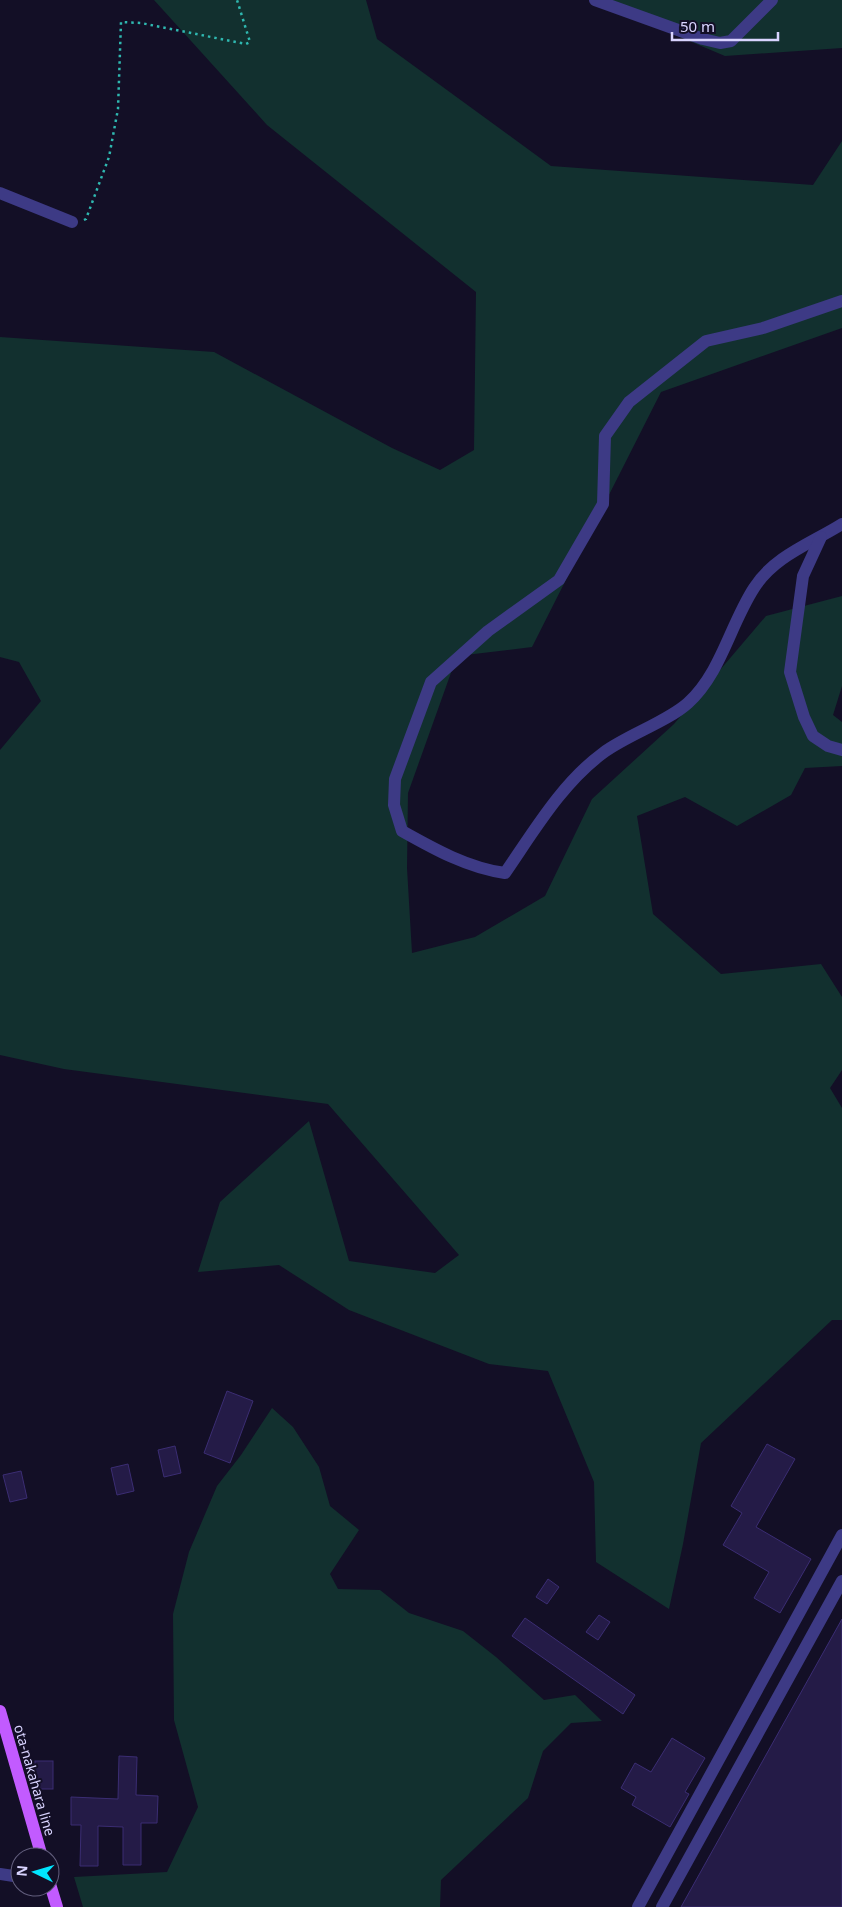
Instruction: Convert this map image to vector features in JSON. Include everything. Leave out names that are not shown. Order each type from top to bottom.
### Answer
[{"type":"main road","name":"ota-nakahara line","points":[[0,1711],[39,1847]]},
{"type":"street","points":[[596,0],[703,39],[720,43],[731,41],[772,0]]},
{"type":"street","points":[[0,193],[72,222]]},
{"type":"street","points":[[842,301],[763,328],[706,341],[629,402],[605,436],[603,504],[560,580],[488,631],[431,682],[395,779],[394,805],[402,831],[433,849],[484,870],[505,873],[554,804],[588,765],[604,752],[687,704],[702,688],[754,587],[780,561],[798,548],[842,524]]},
{"type":"street","points":[[821,537],[803,576],[790,672],[804,717],[813,736],[828,746],[842,750]]},
{"type":"street","points":[[638,1907],[842,1535]]},
{"type":"street","points":[[662,1907],[842,1582]]},
{"type":"path","points":[[72,222],[86,219],[110,157],[118,109],[122,22],[246,44],[250,42],[237,0]]},
{"type":"green space","points":[[154,0],[366,0],[377,39],[551,166],[813,185],[842,141],[842,328],[661,392],[532,647],[457,656],[408,793],[407,868],[412,953],[475,937],[545,896],[592,799],[674,724],[766,616],[842,596],[842,686],[833,715],[842,722],[842,766],[805,768],[791,795],[737,826],[685,797],[637,816],[653,914],[721,974],[821,964],[842,997],[842,1070],[830,1088],[842,1108],[842,1320],[832,1320],[701,1443],[669,1609],[596,1562],[594,1482],[548,1371],[489,1364],[349,1310],[279,1265],[198,1272],[220,1202],[309,1121],[349,1261],[435,1273],[459,1255],[328,1104],[64,1069],[0,1055],[0,750],[41,701],[19,662],[0,657],[0,337],[214,352],[392,448],[440,470],[474,450],[476,292],[267,125]]},
{"type":"green space","points":[[592,0],[842,0],[842,48],[725,56]]},
{"type":"green space","points":[[272,1408],[293,1427],[319,1467],[330,1506],[359,1530],[330,1574],[338,1589],[380,1590],[409,1613],[463,1631],[496,1657],[544,1700],[575,1695],[602,1721],[571,1723],[543,1751],[528,1798],[441,1880],[440,1907],[83,1907],[74,1877],[167,1872],[198,1807],[174,1720],[173,1614],[189,1552],[217,1486],[241,1455]]},
{"type":"building","points":[[227,1391],[253,1401],[230,1463],[204,1453]]},
{"type":"building","points":[[767,1444],[795,1459],[756,1527],[811,1559],[780,1613],[754,1598],[769,1572],[723,1545],[742,1513],[731,1506]]},
{"type":"building","points":[[175,1446],[181,1473],[164,1477],[158,1450]]},
{"type":"building","points":[[128,1464],[134,1491],[117,1495],[111,1468]]},
{"type":"building","points":[[21,1471],[27,1498],[10,1502],[3,1475]]},
{"type":"building","points":[[548,1579],[559,1587],[547,1604],[536,1597]]},
{"type":"building","points":[[599,1615],[610,1622],[598,1640],[586,1632]]},
{"type":"building","points":[[525,1618],[635,1695],[623,1714],[512,1636]]},
{"type":"building","points":[[842,1619],[842,1907],[681,1907]]},
{"type":"building","points":[[672,1738],[705,1758],[685,1792],[689,1794],[670,1827],[632,1805],[636,1797],[621,1788],[635,1763],[651,1772]]},
{"type":"building","points":[[119,1756],[137,1757],[136,1795],[158,1796],[157,1823],[141,1823],[141,1865],[123,1865],[123,1827],[98,1826],[98,1866],[80,1866],[81,1825],[71,1825],[71,1797],[118,1799]]},
{"type":"building","points":[[35,1761],[53,1761],[53,1789],[35,1789]]}]
